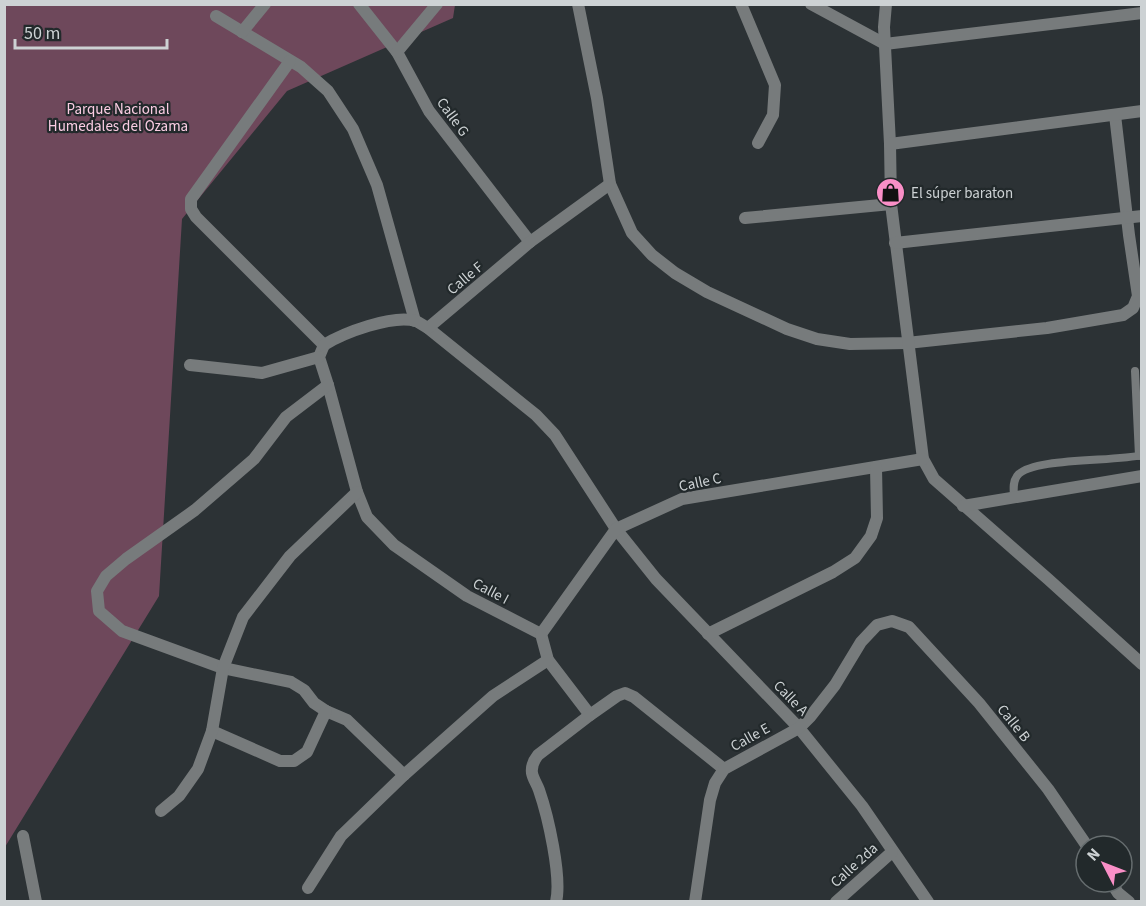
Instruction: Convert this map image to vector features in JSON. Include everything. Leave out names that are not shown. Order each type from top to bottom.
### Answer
[{"type":"street","points":[[242,32],[265,4]]},
{"type":"street","name":"Calle G","points":[[359,4],[397,52],[429,111],[530,242]]},
{"type":"street","points":[[397,52],[437,4]]},
{"type":"street","points":[[578,4],[597,98],[610,184],[632,233],[652,255],[675,273],[706,292],[787,329],[817,339],[850,344],[908,343],[1047,328],[1123,315],[1133,308],[1138,296],[1126,216],[1115,115]]},
{"type":"street","points":[[741,4],[775,85],[773,115],[758,143]]},
{"type":"street","points":[[811,4],[885,44],[1142,13]]},
{"type":"street","points":[[886,4],[885,44],[891,204],[923,459],[934,479],[1142,664]]},
{"type":"street","points":[[216,16],[301,67],[328,91],[353,129],[376,184],[415,321]]},
{"type":"street","points":[[290,61],[191,199],[191,209],[321,351]]},
{"type":"street","points":[[890,144],[1142,111]]},
{"type":"street","name":"Calle F","points":[[428,328],[530,242],[610,184]]},
{"type":"street","points":[[745,218],[891,204]]},
{"type":"street","points":[[895,243],[1142,216]]},
{"type":"street","points":[[190,365],[262,373],[321,351],[338,335],[395,320],[415,321],[428,328]]},
{"type":"street","name":"Calle A","points":[[428,328],[536,415],[555,435],[616,530],[656,579],[799,728],[862,806],[928,902]]},
{"type":"street","name":"Calle I","points":[[321,351],[357,492],[367,517],[394,545],[467,597],[541,634]]},
{"type":"street","points":[[328,385],[286,417],[254,459],[195,510],[106,576],[97,591],[99,610],[122,631],[223,668],[291,682],[304,690],[314,703],[348,720],[404,775]]},
{"type":"street","name":"Calle C","points":[[541,634],[616,530],[682,499],[923,459]]},
{"type":"street","points":[[708,633],[832,572],[855,558],[871,537],[877,518],[876,467]]},
{"type":"street","points":[[963,506],[1142,476]]},
{"type":"street","points":[[161,811],[179,796],[198,769],[212,731],[223,668],[243,617],[290,556],[357,492]]},
{"type":"street","name":"Calle E","points":[[695,902],[710,800],[715,783],[724,769],[799,728],[835,684],[861,642],[877,624],[892,621],[909,627]]},
{"type":"street","name":"Calle B","points":[[909,627],[979,703],[1048,789],[1079,834]]},
{"type":"street","points":[[541,634],[548,660],[591,715]]},
{"type":"street","points":[[308,888],[341,836],[404,775],[493,696],[548,660]]},
{"type":"street","points":[[556,902],[559,891],[557,868],[539,790],[531,772],[538,755],[617,696],[626,693],[724,769]]},
{"type":"street","points":[[212,731],[280,761],[294,761],[307,752],[326,711]]},
{"type":"street","points":[[23,836],[36,902]]},
{"type":"street","name":"Calle 2da","points":[[836,902],[892,852]]},
{"type":"lane","points":[[1014,499],[1014,482],[1018,473],[1036,466],[1140,455],[1135,371]]},
{"type":"green space","name":"Parque Nacional Humedales del Ozama","points":[[5,5],[455,5],[453,18],[287,91],[182,219],[159,596],[5,847]]},
{"type":"place","name":"El súper baraton","points":[[890,193]]}]
